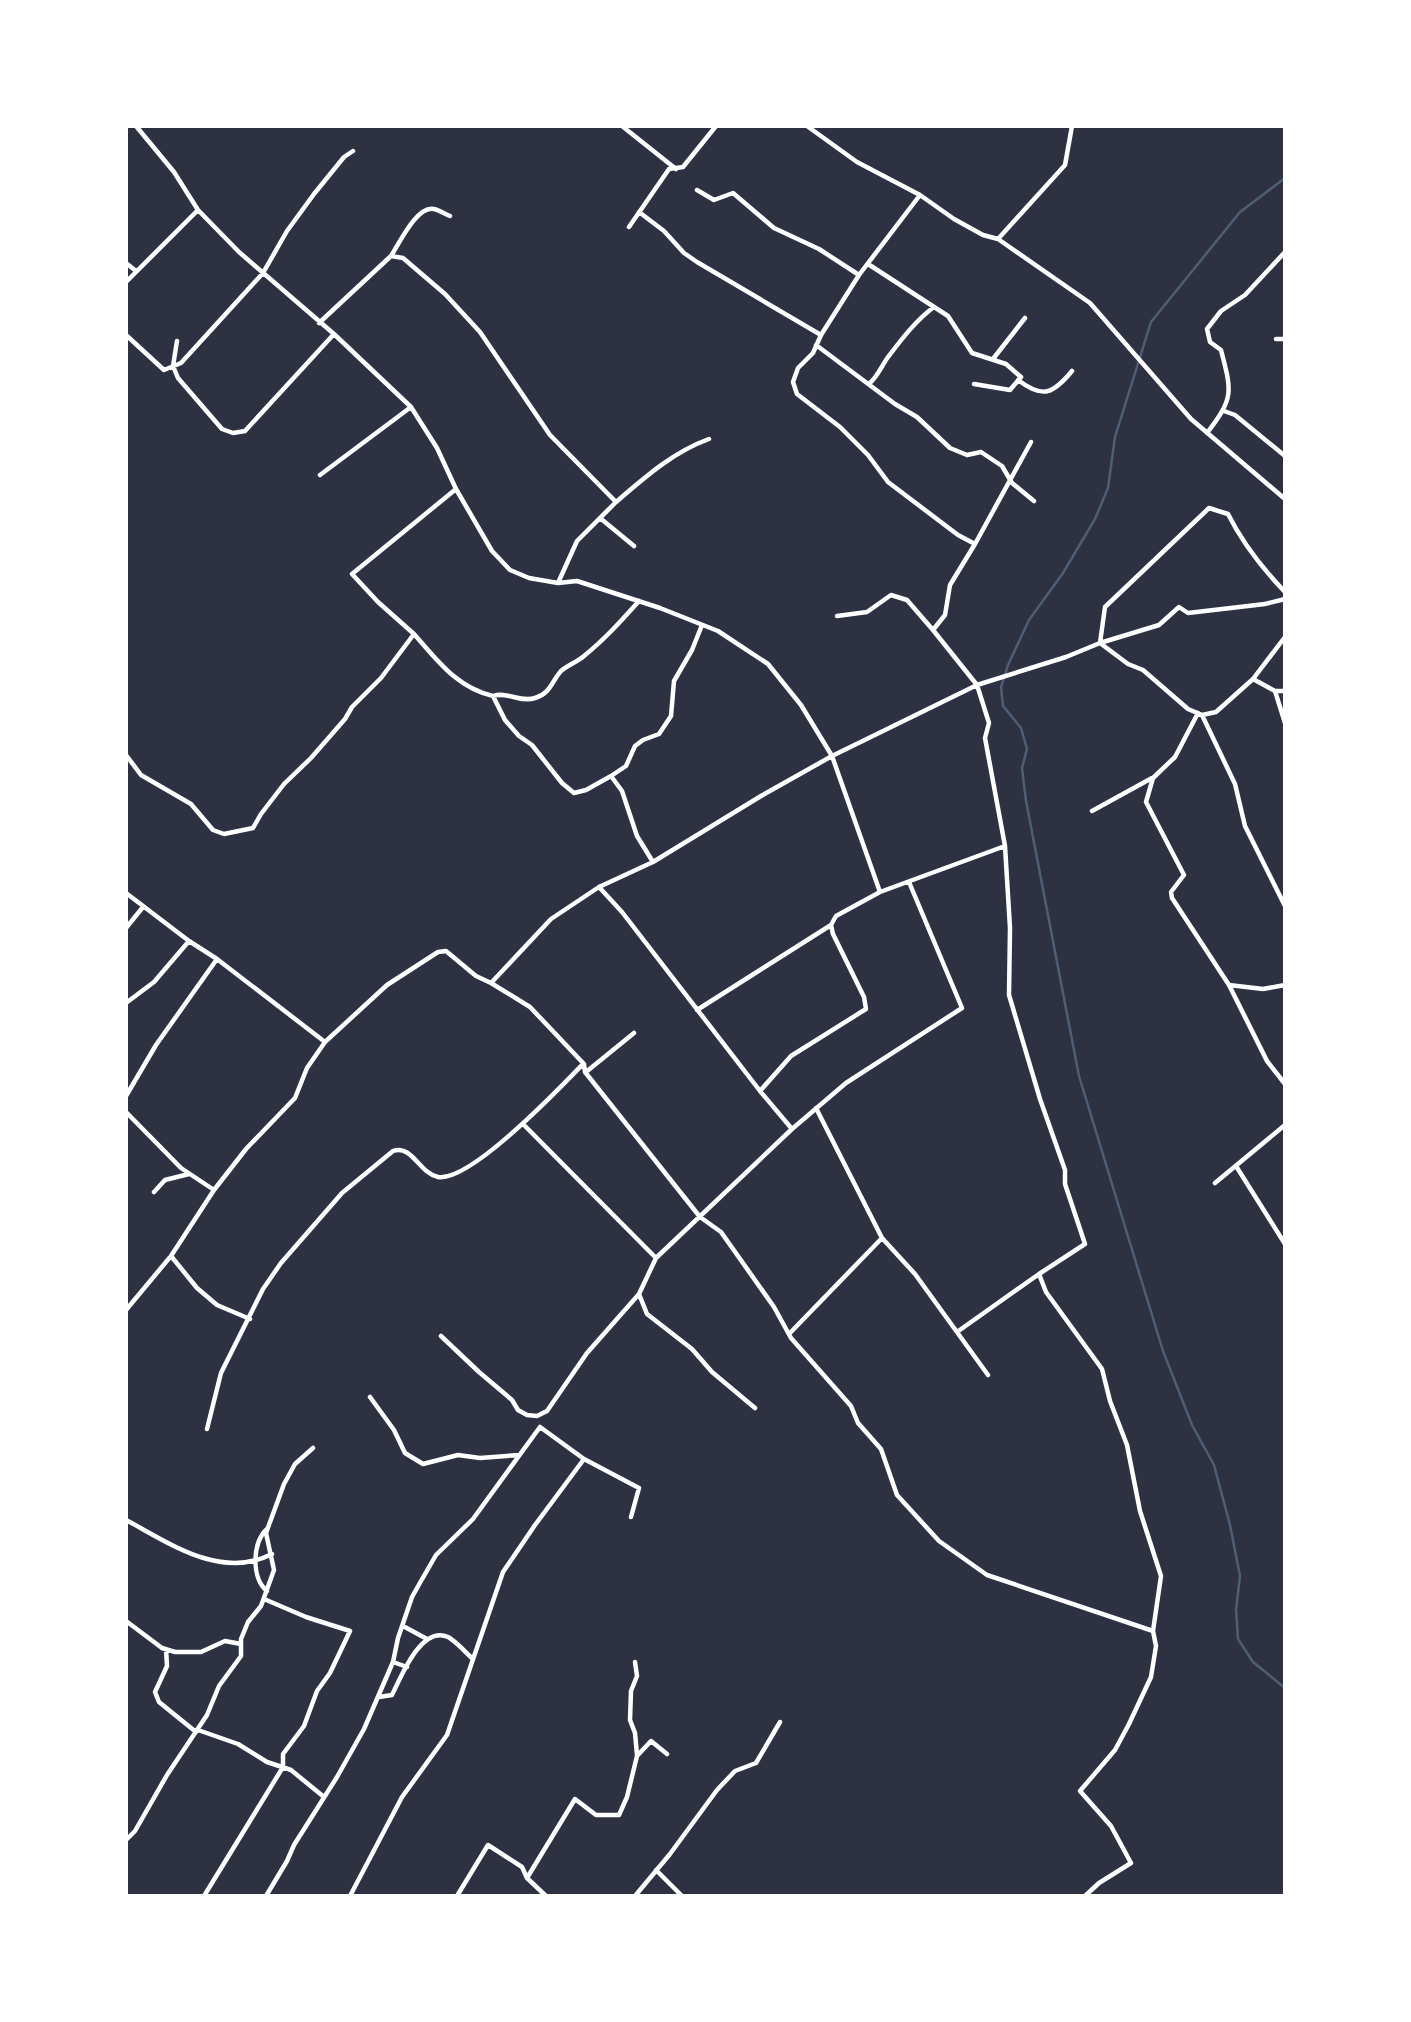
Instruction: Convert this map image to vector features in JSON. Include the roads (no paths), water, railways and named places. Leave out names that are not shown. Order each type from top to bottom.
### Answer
[{"type":"street","points":[[136,126],[174,172],[198,210],[239,252],[334,334],[411,407],[437,448],[456,489],[492,551],[510,570],[529,578],[558,583],[577,581],[639,601],[718,632],[768,664],[801,705],[832,756],[880,892]]},
{"type":"street","points":[[622,126],[676,169]]},
{"type":"street","points":[[629,227],[669,169],[682,167],[716,126]]},
{"type":"street","points":[[807,126],[858,162],[920,195],[954,219],[998,239],[1090,303],[1148,371],[1207,433],[1285,499]]},
{"type":"street","points":[[998,239],[1065,164],[1072,126]]},
{"type":"street","points":[[126,335],[164,370],[181,363],[263,273],[287,231],[314,194],[344,156],[354,151]]},
{"type":"street","points":[[697,190],[714,200],[733,193],[774,228],[819,249],[859,275]]},
{"type":"street","points":[[920,195],[859,275],[821,335],[813,353],[798,368],[793,382],[797,394],[868,454],[888,482],[958,535],[975,544]]},
{"type":"street","points":[[319,323],[391,257],[423,211],[433,208],[450,216]]},
{"type":"street","points":[[126,282],[198,210]]},
{"type":"street","points":[[639,212],[684,253],[821,335]]},
{"type":"street","points":[[1207,433],[1226,408],[1230,382],[1221,350],[1210,342],[1207,329],[1222,311],[1245,295],[1285,252]]},
{"type":"street","points":[[391,257],[403,258],[444,294],[480,332],[550,435],[616,502]]},
{"type":"street","points":[[126,263],[136,271]]},
{"type":"street","points":[[868,264],[948,316],[972,353],[1006,364],[1021,377],[1010,390],[974,384]]},
{"type":"street","points":[[869,384],[879,375],[887,359],[922,316],[934,307]]},
{"type":"street","points":[[993,359],[1025,318]]},
{"type":"street","points":[[177,341],[173,366],[178,377],[222,429],[233,433],[245,431],[334,334]]},
{"type":"street","points":[[1276,339],[1285,340]]},
{"type":"street","points":[[816,345],[917,417],[950,448],[967,455],[981,452],[1002,466],[1009,479],[1034,501]]},
{"type":"street","points":[[1018,380],[1030,390],[1045,393],[1058,387],[1072,371]]},
{"type":"street","points":[[320,475],[411,407]]},
{"type":"street","points":[[1224,411],[1235,415],[1285,456]]},
{"type":"street","points":[[558,583],[577,541],[616,502],[650,472],[690,446],[709,439]]},
{"type":"street","points":[[933,630],[945,615],[950,585],[1031,442]]},
{"type":"street","points":[[456,489],[352,574],[452,675],[475,692],[493,696],[500,694],[520,700],[537,698],[549,691],[564,668],[581,659],[604,639],[639,601]]},
{"type":"street","points":[[1100,643],[1105,607],[1209,508],[1228,514],[1253,556],[1285,592]]},
{"type":"street","points":[[600,518],[634,546]]},
{"type":"street","points":[[838,616],[867,612],[891,595],[906,600],[977,685],[989,723],[985,738],[1005,846],[1010,928],[1009,995],[1040,1099],[1065,1170],[1065,1184],[1085,1244],[957,1332]]},
{"type":"street","points":[[491,983],[551,919],[599,887],[653,862],[832,756],[977,685],[1159,625],[1179,607],[1188,612],[1265,604],[1285,599]]},
{"type":"street","points":[[493,696],[505,720],[519,737],[533,746],[562,783],[574,793],[586,790],[626,766],[635,746],[659,734],[671,716],[674,681],[692,650],[702,625]]},
{"type":"street","points":[[126,755],[141,775],[191,804],[214,830],[224,834],[253,828],[284,784],[311,758],[352,707],[381,678],[414,634]]},
{"type":"street","points":[[1100,643],[1128,664],[1143,670],[1188,709],[1200,714],[1216,712],[1253,679],[1285,637]]},
{"type":"street","points":[[1253,679],[1275,691],[1285,691]]},
{"type":"street","points":[[1275,691],[1285,723]]},
{"type":"street","points":[[1092,810],[1153,778],[1175,757],[1200,714]]},
{"type":"street","points":[[1200,714],[1235,784],[1245,826],[1285,906]]},
{"type":"street","points":[[611,776],[622,791],[637,836],[653,862]]},
{"type":"street","points":[[1153,778],[1146,802],[1184,875],[1171,892],[1172,898],[1229,985],[1267,1061],[1285,1084]]},
{"type":"street","points":[[697,1010],[831,925],[835,916],[880,892],[1005,846]]},
{"type":"street","points":[[441,1336],[527,1415],[537,1416],[547,1410],[587,1353],[639,1294],[656,1258],[792,1129],[846,1083],[962,1008],[909,882]]},
{"type":"street","points":[[599,887],[622,912],[792,1129]]},
{"type":"street","points":[[126,893],[325,1042]]},
{"type":"street","points":[[126,928],[144,907]]},
{"type":"street","points":[[760,1091],[791,1056],[866,1009],[864,998],[831,925]]},
{"type":"street","points":[[126,1003],[154,982],[189,941]]},
{"type":"street","points":[[126,1310],[171,1256],[214,1190],[246,1149],[295,1098],[307,1068],[325,1042],[387,985],[438,952],[446,951],[476,976],[530,1007],[584,1064],[585,1072],[700,1217],[721,1232],[774,1307],[789,1335],[851,1406],[858,1423],[881,1449],[897,1495],[939,1541],[987,1575],[1153,1631]]},
{"type":"street","points":[[126,1096],[156,1045],[217,959]]},
{"type":"street","points":[[1229,985],[1263,989],[1285,985]]},
{"type":"street","points":[[585,1072],[634,1033]]},
{"type":"street","points":[[207,1429],[221,1373],[263,1289],[281,1263],[342,1193],[393,1150],[405,1150],[428,1172],[438,1177],[448,1176],[485,1155],[523,1125],[584,1064]]},
{"type":"street","points":[[816,1108],[882,1238],[915,1274],[988,1375]]},
{"type":"street","points":[[126,1112],[181,1168],[214,1190]]},
{"type":"street","points":[[523,1125],[656,1258]]},
{"type":"street","points":[[1215,1183],[1285,1125]]},
{"type":"street","points":[[1236,1166],[1285,1244]]},
{"type":"street","points":[[154,1192],[165,1180],[190,1174]]},
{"type":"street","points":[[789,1335],[882,1238]]},
{"type":"street","points":[[171,1256],[197,1288],[217,1304],[250,1319]]},
{"type":"street","points":[[1039,1274],[1046,1292],[1102,1369],[1110,1401],[1128,1445],[1140,1511],[1161,1576],[1153,1631],[1156,1646],[1151,1676],[1115,1750],[1080,1791],[1111,1826],[1131,1863],[1085,1896]]},
{"type":"street","points":[[639,1294],[647,1314],[692,1349],[712,1372],[755,1408]]},
{"type":"street","points":[[370,1397],[394,1430],[405,1453],[423,1464],[458,1455],[480,1458],[519,1455]]},
{"type":"street","points":[[537,1416],[540,1427],[584,1460],[639,1488],[631,1517]]},
{"type":"street","points":[[266,1896],[288,1861],[294,1844],[364,1729],[393,1662],[397,1638],[412,1597],[436,1555],[473,1519],[540,1427]]},
{"type":"street","points":[[126,1840],[135,1831],[167,1775],[208,1715],[219,1686],[240,1656],[248,1622],[261,1606],[274,1570],[266,1533],[284,1484],[295,1464],[313,1448]]},
{"type":"street","points":[[349,1896],[402,1797],[447,1735],[503,1572],[584,1460]]},
{"type":"street","points":[[126,1520],[201,1558],[219,1562],[256,1562],[272,1554]]},
{"type":"street","points":[[267,1591],[262,1587],[256,1562],[256,1547],[260,1535],[268,1528]]},
{"type":"street","points":[[204,1896],[283,1767],[283,1754],[304,1726],[317,1691],[330,1673],[350,1631],[306,1617],[264,1599]]},
{"type":"street","points":[[126,1621],[166,1649],[185,1653],[211,1649],[220,1642],[241,1644]]},
{"type":"street","points":[[402,1626],[427,1639]]},
{"type":"street","points":[[379,1698],[392,1695],[421,1643],[427,1639],[447,1637],[473,1659]]},
{"type":"street","points":[[166,1649],[167,1666],[155,1692],[159,1702],[197,1731],[238,1744],[267,1762],[283,1767],[324,1797]]},
{"type":"street","points":[[393,1662],[407,1667]]},
{"type":"street","points":[[527,1878],[575,1799],[596,1815],[619,1815],[627,1797],[637,1756],[635,1733],[630,1720],[631,1692],[637,1676],[635,1662]]},
{"type":"street","points":[[635,1896],[717,1790],[735,1771],[756,1763],[780,1722]]},
{"type":"street","points":[[637,1756],[651,1741],[667,1754]]},
{"type":"street","points":[[457,1896],[488,1845],[523,1867],[527,1878],[546,1896]]},
{"type":"street","points":[[656,1870],[682,1896]]},
{"type":"waterway","points":[[1285,178],[1240,212],[1151,322],[1115,437],[1108,488],[1095,519],[1063,573],[1029,620],[1001,687],[1003,706],[1021,728],[1027,749],[1022,768],[1026,801],[1079,1076],[1163,1351],[1192,1425],[1214,1465],[1230,1525],[1240,1576],[1236,1610],[1238,1639],[1253,1662],[1285,1688]]}]
